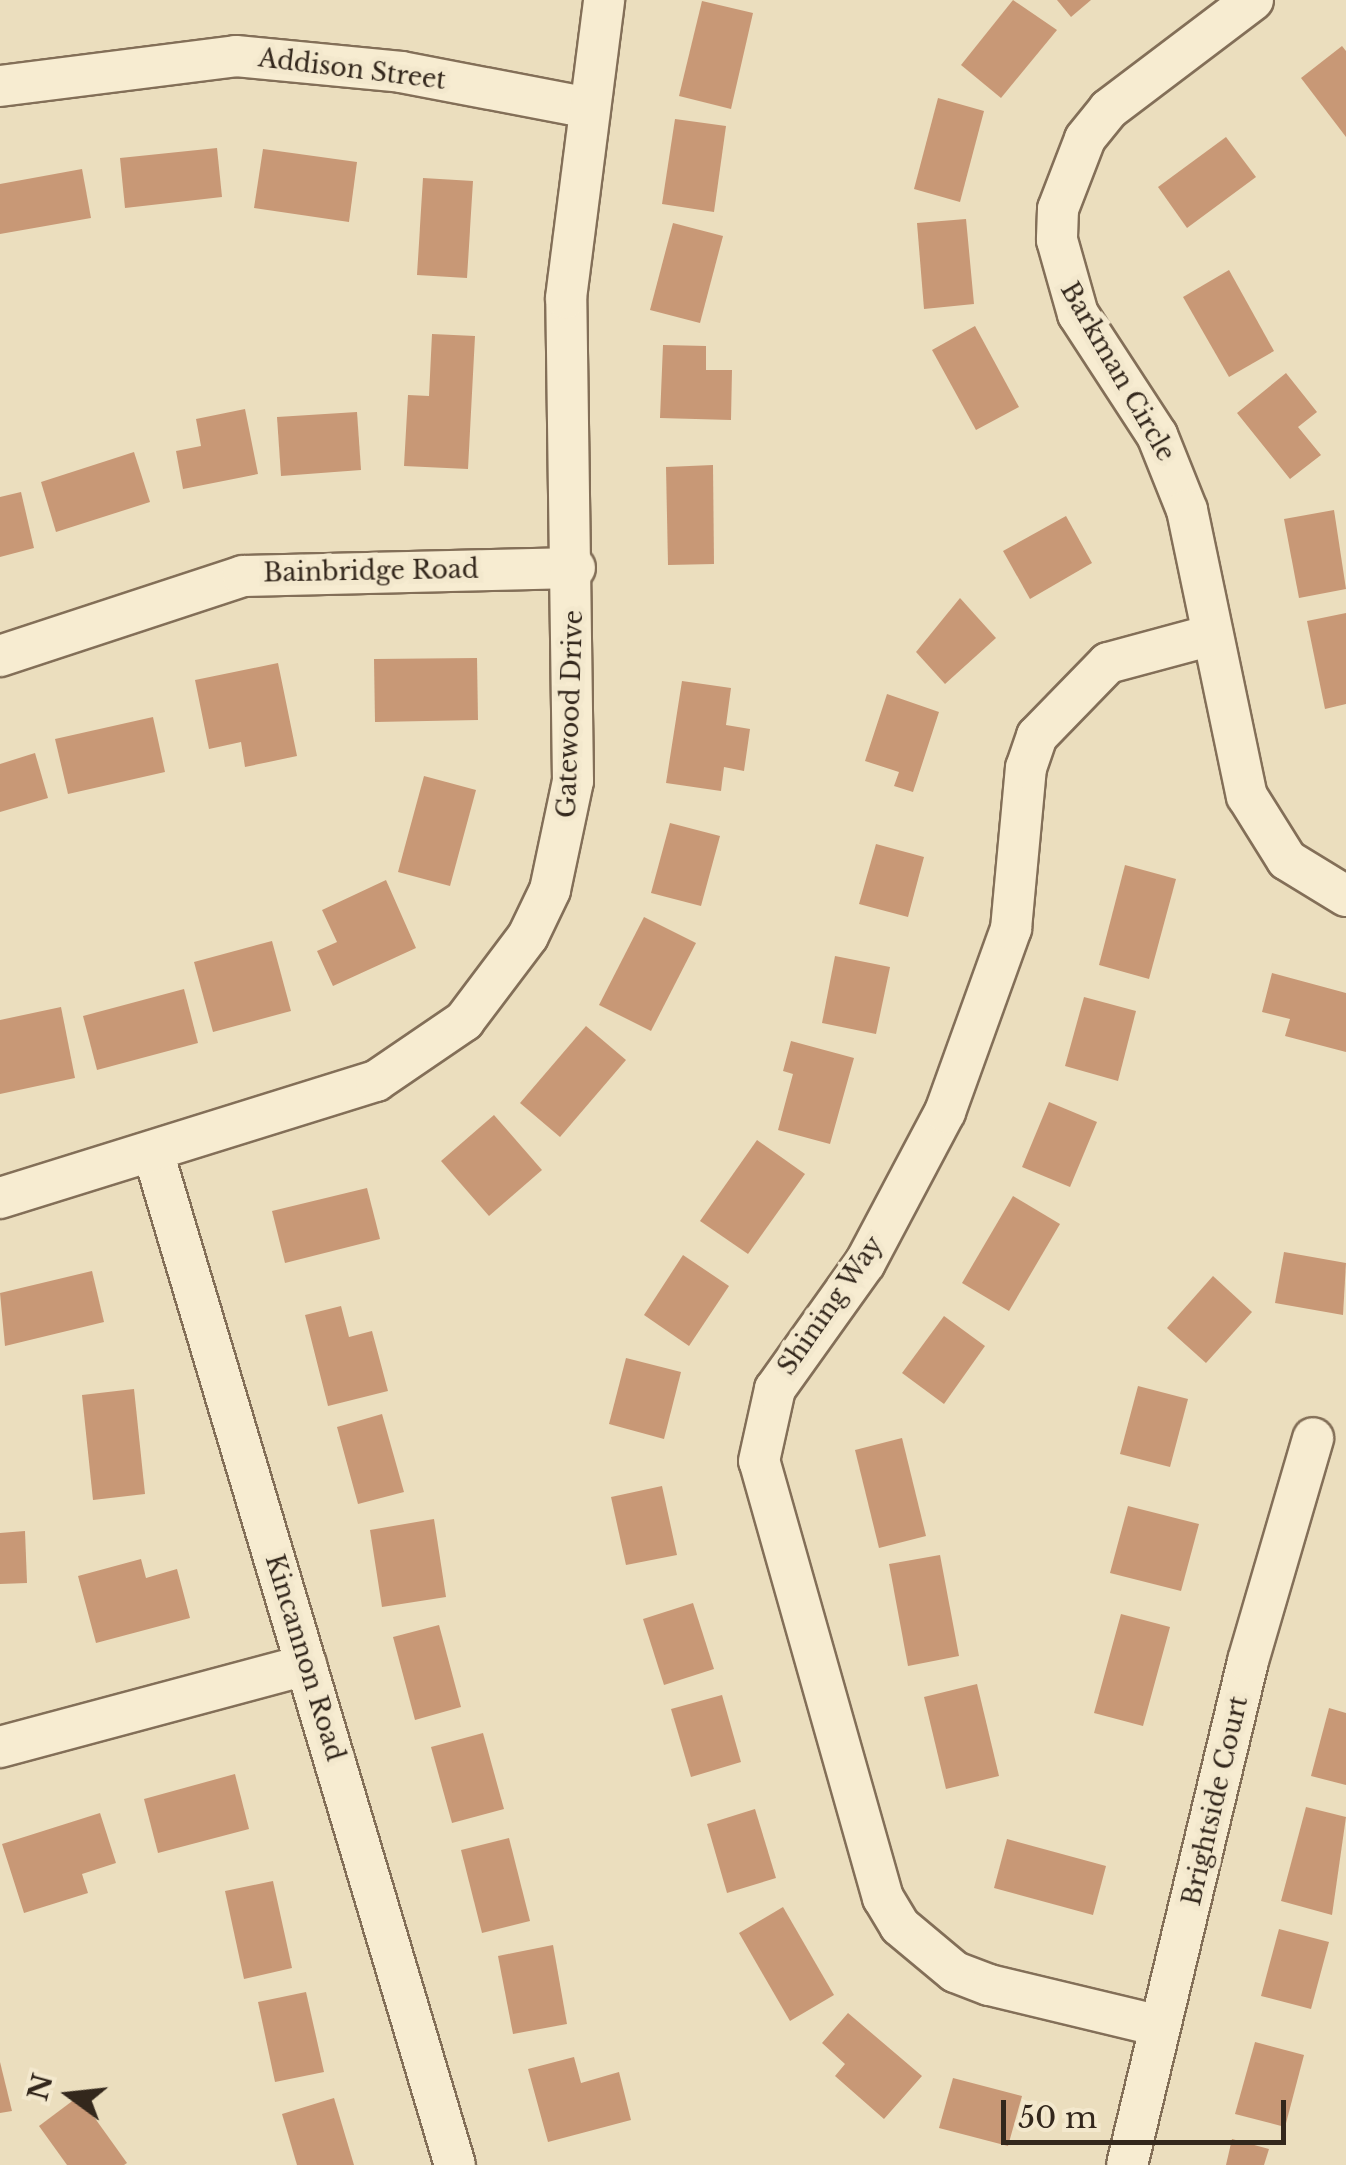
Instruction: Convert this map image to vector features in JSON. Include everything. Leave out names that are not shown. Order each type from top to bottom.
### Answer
[{"type":"street","name":"Gatewood Drive","points":[[0,1198],[376,1081],[464,1021],[498,980],[550,890],[566,831],[575,568],[566,298],[585,107],[604,0]]},
{"type":"street","name":"Barkman Circle","points":[[1252,0],[1109,109],[1085,139],[1058,208],[1061,274],[1078,314],[1173,468],[1233,746],[1264,831],[1288,860],[1346,896]]},
{"type":"street","name":"Addison Street","points":[[0,86],[236,56],[401,72],[585,107]]},
{"type":"street","name":"Bainbridge Road","points":[[0,656],[243,576],[575,568]]},
{"type":"street","name":"Shining Way","points":[[1160,2026],[956,1972],[900,1926],[883,1898],[758,1461],[775,1389],[865,1263],[945,1112],[1011,929],[1026,768],[1038,736],[1108,662],[1212,636]]},
{"type":"street","name":"Kincannon Road","points":[[153,1152],[455,2165]]},
{"type":"street","name":"Brightside Court","points":[[1127,2165],[1313,1438]]},
{"type":"street","points":[[0,1747],[306,1665]]},
{"type":"building","points":[[1013,0],[1057,30],[1001,98],[961,65]]},
{"type":"building","points":[[1057,0],[1091,0],[1071,17]]},
{"type":"building","points":[[702,1],[753,13],[731,109],[679,96]]},
{"type":"building","points":[[1342,46],[1346,51],[1346,137],[1301,78]]},
{"type":"building","points":[[938,98],[984,111],[960,202],[914,189]]},
{"type":"building","points":[[675,119],[726,126],[714,212],[662,204]]},
{"type":"building","points":[[1226,137],[1256,177],[1187,228],[1158,187]]},
{"type":"building","points":[[217,148],[222,197],[125,208],[120,158]]},
{"type":"building","points":[[263,149],[357,162],[349,222],[254,208]]},
{"type":"building","points":[[82,169],[91,218],[0,234],[0,184]]},
{"type":"building","points":[[423,178],[473,181],[467,278],[417,275]]},
{"type":"building","points":[[966,219],[974,304],[924,309],[917,223]]},
{"type":"building","points":[[673,223],[723,236],[700,323],[650,310]]},
{"type":"building","points":[[1229,270],[1274,351],[1229,377],[1183,297]]},
{"type":"building","points":[[975,326],[1019,407],[976,430],[932,350]]},
{"type":"building","points":[[432,334],[475,336],[468,469],[404,466],[408,395],[429,396]]},
{"type":"building","points":[[663,345],[706,346],[706,370],[732,370],[731,420],[660,418]]},
{"type":"building","points":[[1286,373],[1317,412],[1298,427],[1321,455],[1290,479],[1237,413]]},
{"type":"building","points":[[245,409],[258,474],[183,489],[176,451],[201,446],[196,419]]},
{"type":"building","points":[[357,412],[361,470],[281,476],[277,417]]},
{"type":"building","points":[[134,452],[150,502],[56,532],[41,482]]},
{"type":"building","points":[[713,465],[714,564],[668,565],[666,467]]},
{"type":"building","points":[[21,492],[34,548],[0,557],[0,497]]},
{"type":"building","points":[[1334,510],[1346,589],[1299,598],[1284,519]]},
{"type":"building","points":[[1066,516],[1092,563],[1030,599],[1003,551]]},
{"type":"building","points":[[960,598],[996,638],[945,684],[916,652]]},
{"type":"building","points":[[1346,613],[1346,704],[1325,709],[1307,621]]},
{"type":"building","points":[[477,658],[478,720],[375,722],[374,659]]},
{"type":"building","points":[[278,663],[297,756],[245,767],[241,742],[209,749],[195,680]]},
{"type":"building","points":[[682,681],[731,688],[726,725],[750,729],[744,771],[724,767],[721,791],[666,783]]},
{"type":"building","points":[[887,694],[939,712],[913,792],[894,786],[899,772],[865,761]]},
{"type":"building","points":[[153,717],[165,772],[68,794],[55,739]]},
{"type":"building","points":[[35,753],[48,798],[0,812],[0,764]]},
{"type":"building","points":[[424,776],[476,790],[450,886],[398,872]]},
{"type":"building","points":[[670,823],[720,836],[701,906],[651,893]]},
{"type":"building","points":[[876,844],[924,857],[908,917],[859,904]]},
{"type":"building","points":[[1125,865],[1176,879],[1149,979],[1099,965]]},
{"type":"building","points":[[386,880],[416,948],[333,986],[317,951],[337,942],[322,910]]},
{"type":"building","points":[[644,917],[696,943],[651,1031],[599,1005]]},
{"type":"building","points":[[272,941],[291,1011],[213,1032],[194,962]]},
{"type":"building","points":[[835,956],[890,967],[876,1034],[822,1023]]},
{"type":"building","points":[[1272,973],[1346,993],[1346,1052],[1285,1036],[1290,1019],[1262,1012]]},
{"type":"building","points":[[184,989],[198,1043],[97,1070],[83,1016]]},
{"type":"building","points":[[1084,997],[1136,1011],[1118,1081],[1065,1066]]},
{"type":"building","points":[[61,1007],[75,1078],[0,1094],[0,1020]]},
{"type":"building","points":[[586,1026],[626,1060],[560,1137],[520,1103]]},
{"type":"building","points":[[791,1041],[854,1058],[830,1144],[778,1130],[793,1074],[783,1071]]},
{"type":"building","points":[[1049,1102],[1097,1122],[1070,1187],[1022,1167]]},
{"type":"building","points":[[494,1115],[542,1170],[489,1216],[441,1161]]},
{"type":"building","points":[[757,1140],[805,1174],[748,1254],[700,1221]]},
{"type":"building","points":[[367,1188],[380,1239],[285,1263],[272,1211]]},
{"type":"building","points":[[1013,1196],[1060,1224],[1009,1311],[962,1283]]},
{"type":"building","points":[[1284,1252],[1346,1263],[1343,1315],[1275,1303]]},
{"type":"building","points":[[683,1255],[729,1286],[689,1346],[644,1315]]},
{"type":"building","points":[[92,1271],[104,1322],[5,1346],[0,1293]]},
{"type":"building","points":[[1213,1276],[1252,1312],[1206,1363],[1167,1328]]},
{"type":"building","points":[[341,1306],[349,1337],[372,1331],[388,1391],[328,1406],[305,1315]]},
{"type":"building","points":[[944,1316],[985,1346],[944,1404],[902,1373]]},
{"type":"building","points":[[626,1358],[681,1372],[664,1439],[609,1424]]},
{"type":"building","points":[[1138,1386],[1188,1399],[1170,1467],[1120,1454]]},
{"type":"building","points":[[134,1389],[145,1494],[93,1500],[82,1395]]},
{"type":"building","points":[[382,1414],[404,1492],[358,1504],[337,1427]]},
{"type":"building","points":[[902,1438],[926,1536],[879,1548],[855,1450]]},
{"type":"building","points":[[662,1486],[677,1555],[626,1565],[611,1497]]},
{"type":"building","points":[[1128,1506],[1199,1524],[1181,1591],[1110,1573]]},
{"type":"building","points":[[434,1519],[446,1597],[382,1607],[370,1530]]},
{"type":"building","points":[[25,1531],[27,1583],[0,1584],[0,1533]]},
{"type":"building","points":[[940,1555],[959,1656],[908,1666],[889,1564]]},
{"type":"building","points":[[141,1559],[146,1578],[177,1569],[190,1618],[96,1643],[78,1576]]},
{"type":"building","points":[[693,1603],[714,1669],[664,1685],[643,1619]]},
{"type":"building","points":[[1121,1614],[1170,1627],[1143,1726],[1094,1713]]},
{"type":"building","points":[[439,1625],[461,1707],[415,1720],[393,1637]]},
{"type":"building","points":[[977,1684],[999,1776],[946,1789],[924,1697]]},
{"type":"building","points":[[722,1695],[741,1762],[691,1777],[671,1709]]},
{"type":"building","points":[[1329,1708],[1346,1713],[1346,1785],[1311,1776]]},
{"type":"building","points":[[483,1733],[504,1809],[452,1823],[431,1747]]},
{"type":"building","points":[[235,1774],[249,1829],[158,1853],[144,1799]]},
{"type":"building","points":[[1306,1807],[1346,1817],[1332,1915],[1281,1901]]},
{"type":"building","points":[[755,1809],[776,1878],[727,1893],[707,1824]]},
{"type":"building","points":[[100,1813],[116,1863],[82,1874],[88,1893],[24,1913],[2,1844]]},
{"type":"building","points":[[509,1838],[530,1921],[482,1933],[461,1850]]},
{"type":"building","points":[[1007,1839],[1106,1866],[1093,1915],[994,1888]]},
{"type":"building","points":[[273,1881],[292,1968],[244,1979],[225,1891]]},
{"type":"building","points":[[783,1907],[834,1995],[790,2021],[739,1933]]},
{"type":"building","points":[[1279,1929],[1329,1942],[1311,2009],[1261,1996]]},
{"type":"building","points":[[553,1945],[567,2024],[513,2034],[498,1956]]},
{"type":"building","points":[[306,1992],[324,2072],[275,2082],[258,2002]]},
{"type":"building","points":[[848,2013],[922,2076],[884,2119],[835,2076],[845,2064],[822,2043]]},
{"type":"building","points":[[1255,2042],[1304,2055],[1285,2127],[1235,2114]]},
{"type":"building","points":[[574,2057],[581,2083],[619,2072],[631,2120],[548,2142],[528,2069]]},
{"type":"building","points":[[0,2062],[12,2111],[0,2113]]},
{"type":"building","points":[[953,2078],[1022,2096],[1008,2146],[939,2128]]},
{"type":"building","points":[[79,2096],[127,2163],[67,2165],[39,2126]]},
{"type":"building","points":[[334,2098],[354,2165],[297,2165],[282,2114]]},
{"type":"building","points":[[1232,2139],[1269,2149],[1264,2165],[1226,2165]]}]
